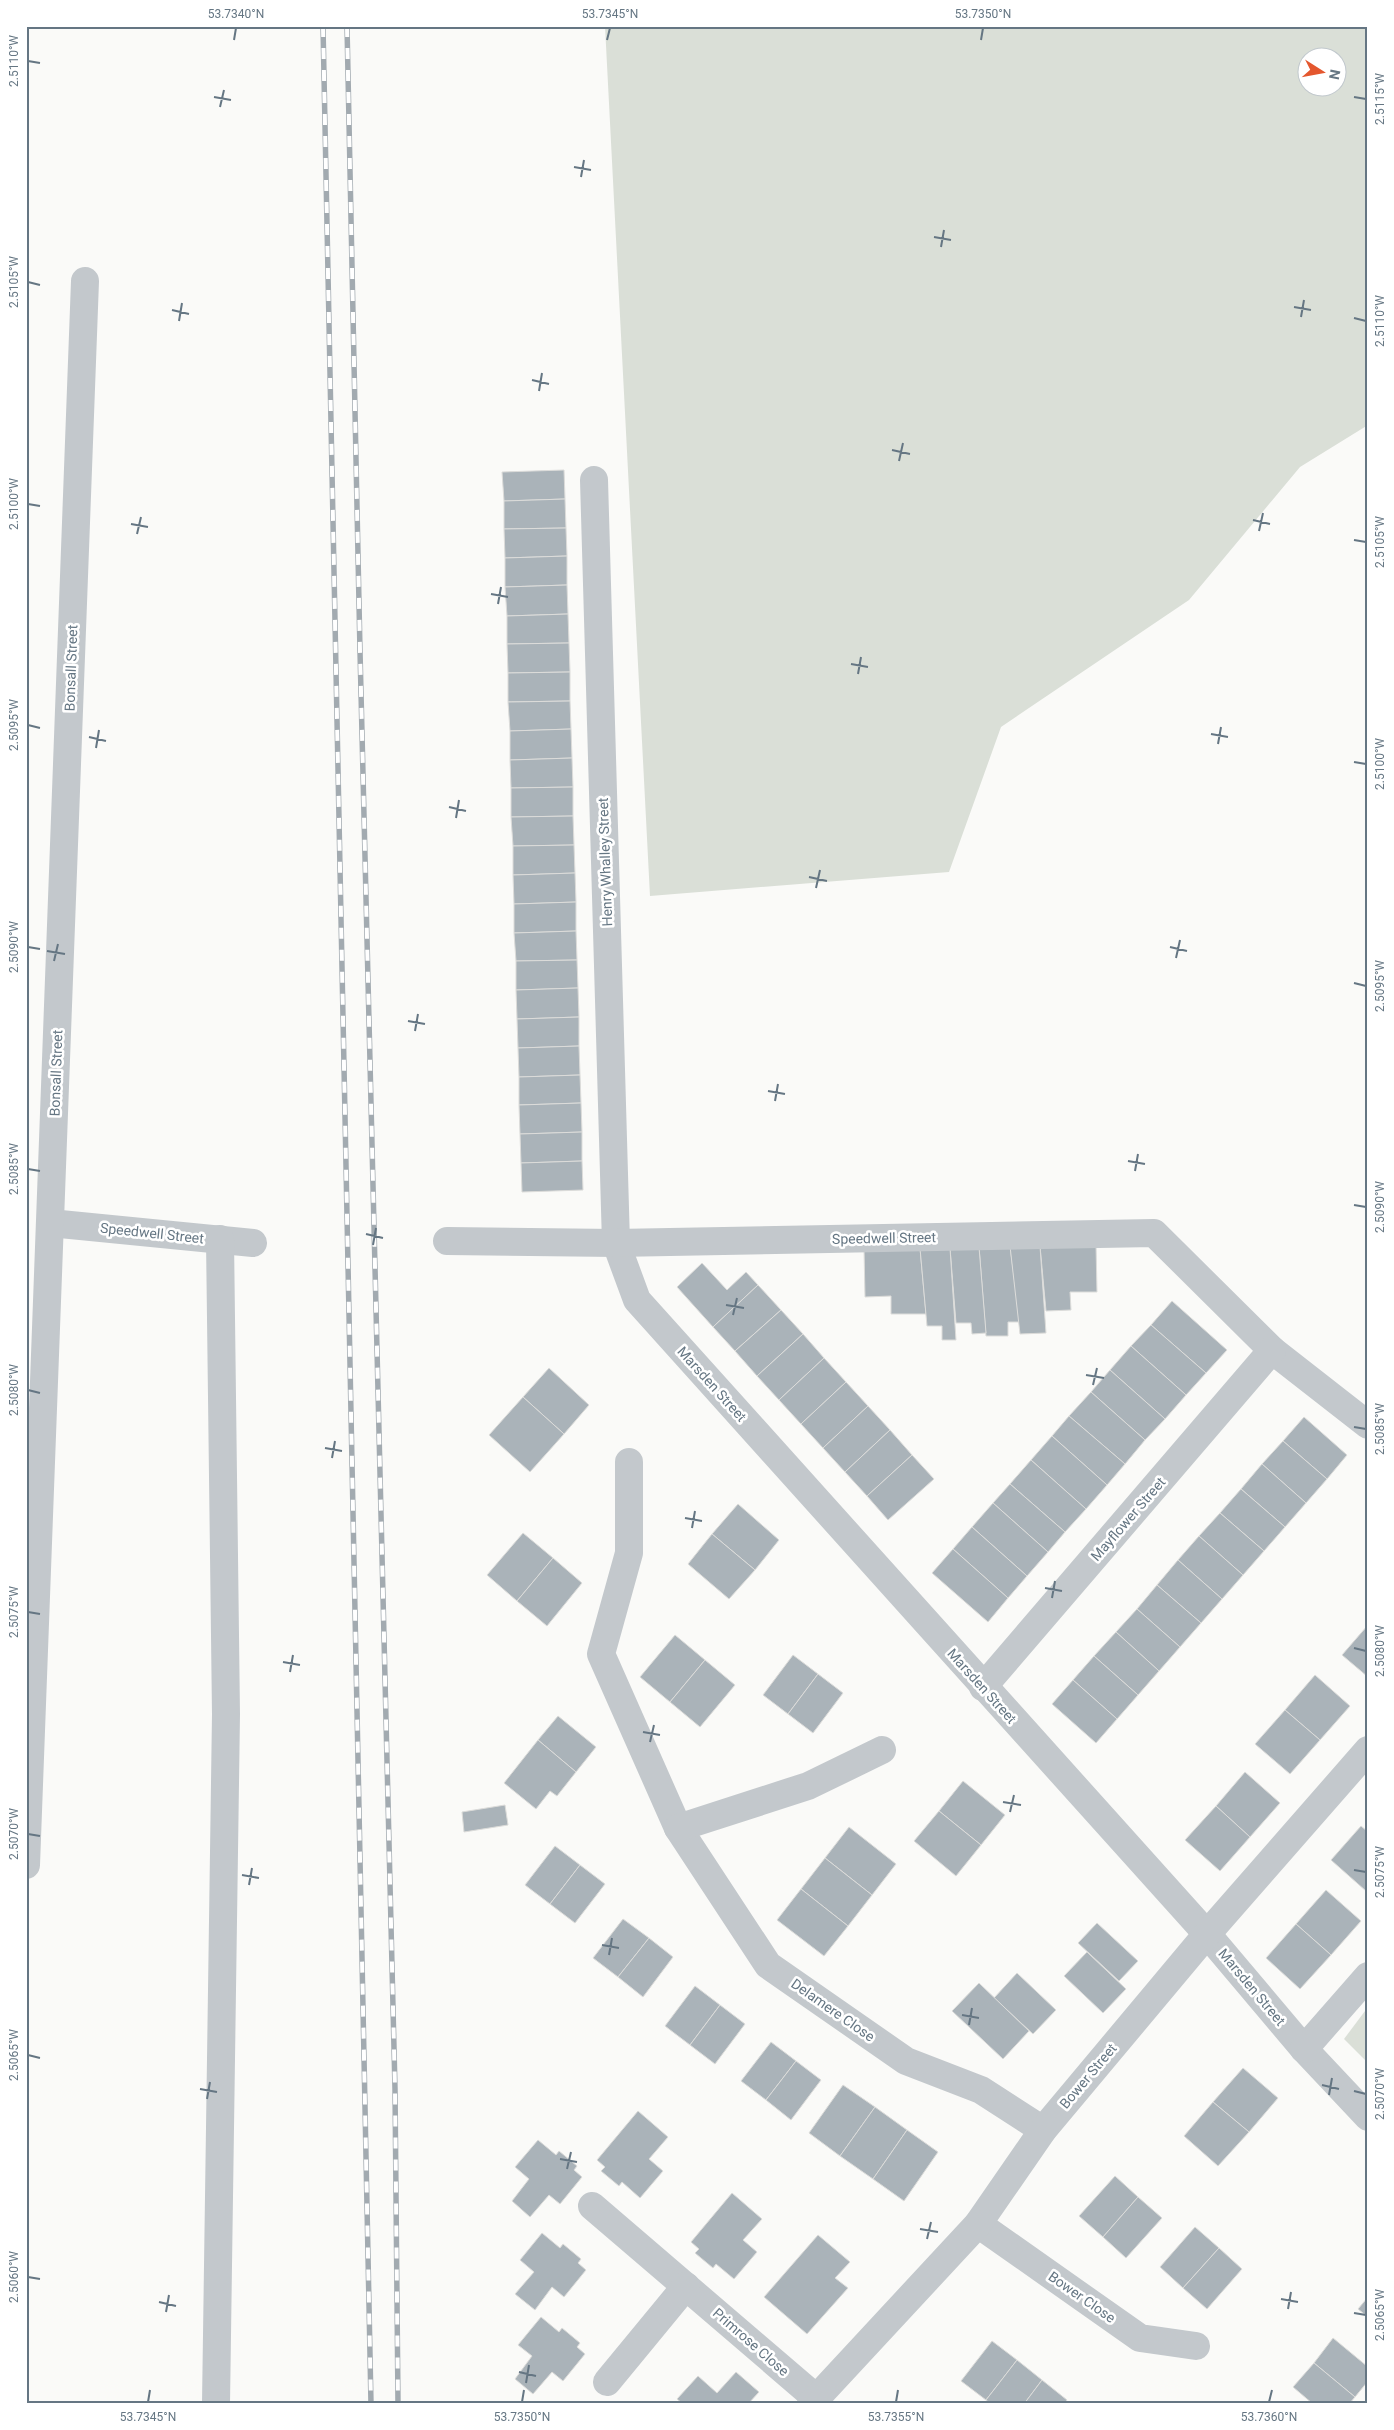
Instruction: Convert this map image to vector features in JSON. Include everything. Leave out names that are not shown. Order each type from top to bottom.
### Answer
[{"type":"street","name":"Bonsall Street","points":[[26,1865],[32,1529],[50,1223],[85,281]]},
{"type":"street","name":"Henry Whalley Street","points":[[594,480],[616,1243]]},
{"type":"street","name":"Speedwell Street","points":[[50,1223],[253,1243]]},
{"type":"street","name":"Speedwell Street","points":[[447,1241],[616,1243],[1154,1233],[1272,1350],[1368,1425]]},
{"type":"street","points":[[216,2404],[226,1714],[220,1239]]},
{"type":"street","name":"Marsden Street","points":[[616,1243],[637,1300],[1207,1934],[1304,2049],[1368,2117]]},
{"type":"street","name":"Mayflower Street","points":[[983,1687],[1272,1350]]},
{"type":"street","name":"Delamere Close","points":[[629,1462],[629,1553],[602,1654],[678,1828],[768,1964],[906,2061],[981,2090],[1043,2130]]},
{"type":"street","points":[[678,1828],[808,1786],[882,1750]]},
{"type":"street","name":"Bower Street","points":[[813,2401],[978,2224],[1043,2130],[1207,1934],[1368,1750]]},
{"type":"street","points":[[1304,2049],[1368,1976]]},
{"type":"street","name":"Primrose Close","points":[[592,2206],[686,2286],[813,2401]]},
{"type":"street","name":"Bower Close","points":[[978,2224],[1140,2338],[1196,2346]]},
{"type":"street","points":[[607,2382],[686,2286]]},
{"type":"shaded area","points":[[605,26],[1368,26],[1368,425],[1300,467],[1189,600],[1001,727],[949,872],[650,896]]},
{"type":"shaded area","points":[[1368,2007],[1368,2063],[1344,2039]]},
{"type":"building","points":[[564,470],[565,499],[504,501],[502,472]]},
{"type":"building","points":[[565,499],[566,528],[504,529],[504,501]]},
{"type":"building","points":[[566,528],[567,556],[505,558],[504,529]]},
{"type":"building","points":[[567,556],[567,585],[505,587],[505,558]]},
{"type":"building","points":[[567,585],[568,614],[507,616],[505,587]]},
{"type":"building","points":[[568,614],[569,643],[507,644],[507,616]]},
{"type":"building","points":[[569,643],[570,672],[508,673],[507,644]]},
{"type":"building","points":[[570,672],[570,701],[508,702],[508,673]]},
{"type":"building","points":[[570,701],[571,729],[510,731],[508,702]]},
{"type":"building","points":[[571,729],[572,758],[510,760],[510,731]]},
{"type":"building","points":[[572,758],[573,787],[511,788],[510,760]]},
{"type":"building","points":[[573,787],[573,816],[511,817],[511,788]]},
{"type":"building","points":[[573,816],[574,845],[513,846],[511,817]]},
{"type":"building","points":[[574,845],[575,873],[513,875],[513,846]]},
{"type":"building","points":[[575,873],[576,902],[514,904],[513,875]]},
{"type":"building","points":[[576,902],[576,931],[514,933],[514,904]]},
{"type":"building","points":[[576,931],[577,960],[516,961],[514,933]]},
{"type":"building","points":[[577,960],[578,988],[516,990],[516,961]]},
{"type":"building","points":[[578,988],[579,1017],[517,1019],[516,990]]},
{"type":"building","points":[[579,1017],[579,1046],[518,1048],[517,1019]]},
{"type":"building","points":[[579,1046],[580,1075],[519,1077],[518,1048]]},
{"type":"building","points":[[580,1075],[581,1103],[519,1105],[519,1077]]},
{"type":"building","points":[[581,1103],[582,1132],[520,1134],[519,1105]]},
{"type":"building","points":[[582,1132],[582,1161],[521,1163],[520,1134]]},
{"type":"building","points":[[582,1161],[583,1190],[522,1192],[521,1163]]},
{"type":"building","points":[[1096,1244],[1097,1292],[1070,1292],[1071,1310],[1046,1311],[1040,1246]]},
{"type":"building","points":[[1010,1246],[1020,1322],[1008,1322],[1008,1336],[986,1336],[979,1247]]},
{"type":"building","points":[[1010,1246],[1040,1246],[1046,1333],[1020,1334]]},
{"type":"building","points":[[979,1247],[986,1333],[972,1334],[971,1323],[956,1323],[950,1248]]},
{"type":"building","points":[[920,1248],[926,1314],[891,1314],[891,1296],[865,1297],[864,1249]]},
{"type":"building","points":[[920,1248],[950,1248],[956,1340],[942,1340],[942,1326],[927,1326]]},
{"type":"building","points":[[702,1263],[727,1290],[746,1272],[758,1285],[713,1327],[677,1287]]},
{"type":"building","points":[[758,1285],[781,1310],[735,1351],[713,1327]]},
{"type":"building","points":[[1172,1301],[1227,1350],[1206,1373],[1151,1325]]},
{"type":"building","points":[[781,1310],[803,1334],[757,1376],[735,1351]]},
{"type":"building","points":[[1151,1325],[1206,1373],[1186,1395],[1131,1346]]},
{"type":"building","points":[[803,1334],[824,1358],[779,1400],[757,1376]]},
{"type":"building","points":[[1131,1346],[1186,1395],[1165,1419],[1110,1370]]},
{"type":"building","points":[[824,1358],[846,1382],[801,1424],[779,1400]]},
{"type":"building","points":[[549,1368],[589,1405],[564,1434],[523,1397]]},
{"type":"building","points":[[1110,1370],[1165,1419],[1145,1440],[1091,1392]]},
{"type":"building","points":[[846,1382],[868,1406],[823,1448],[801,1424]]},
{"type":"building","points":[[1091,1392],[1145,1440],[1125,1464],[1069,1416]]},
{"type":"building","points":[[523,1397],[564,1434],[530,1472],[489,1435]]},
{"type":"building","points":[[868,1406],[890,1430],[845,1472],[823,1448]]},
{"type":"building","points":[[1069,1416],[1125,1464],[1107,1485],[1052,1436]]},
{"type":"building","points":[[1304,1417],[1347,1455],[1327,1479],[1283,1441]]},
{"type":"building","points":[[890,1430],[912,1455],[867,1496],[845,1472]]},
{"type":"building","points":[[1052,1436],[1107,1485],[1086,1509],[1031,1460]]},
{"type":"building","points":[[1283,1441],[1327,1479],[1306,1503],[1262,1464]]},
{"type":"building","points":[[912,1455],[934,1479],[888,1520],[867,1496]]},
{"type":"building","points":[[1031,1460],[1086,1509],[1065,1532],[1010,1484]]},
{"type":"building","points":[[1262,1464],[1306,1503],[1285,1527],[1241,1489]]},
{"type":"building","points":[[1010,1484],[1065,1532],[1048,1552],[993,1503]]},
{"type":"building","points":[[1241,1489],[1285,1527],[1264,1551],[1220,1513]]},
{"type":"building","points":[[993,1503],[1048,1552],[1027,1576],[972,1527]]},
{"type":"building","points":[[738,1504],[779,1540],[755,1570],[712,1534]]},
{"type":"building","points":[[1220,1513],[1264,1551],[1243,1575],[1199,1536]]},
{"type":"building","points":[[972,1527],[1027,1576],[1008,1598],[953,1549]]},
{"type":"building","points":[[523,1533],[553,1558],[517,1601],[487,1575]]},
{"type":"building","points":[[712,1534],[755,1570],[729,1599],[688,1564]]},
{"type":"building","points":[[1199,1536],[1243,1575],[1222,1599],[1178,1560]]},
{"type":"building","points":[[953,1549],[1008,1598],[988,1622],[932,1573]]},
{"type":"building","points":[[553,1558],[582,1583],[547,1626],[517,1601]]},
{"type":"building","points":[[1178,1560],[1222,1599],[1201,1623],[1157,1585]]},
{"type":"building","points":[[1157,1585],[1201,1623],[1180,1647],[1137,1609]]},
{"type":"building","points":[[1137,1609],[1180,1647],[1159,1671],[1116,1632]]},
{"type":"building","points":[[1368,1625],[1368,1677],[1342,1655]]},
{"type":"building","points":[[1116,1632],[1159,1671],[1138,1695],[1094,1656]]},
{"type":"building","points":[[675,1635],[705,1660],[670,1702],[640,1677]]},
{"type":"building","points":[[793,1655],[818,1674],[788,1714],[763,1695]]},
{"type":"building","points":[[1094,1656],[1138,1695],[1117,1719],[1073,1680]]},
{"type":"building","points":[[705,1660],[735,1685],[700,1727],[670,1702]]},
{"type":"building","points":[[818,1674],[843,1693],[813,1733],[788,1714]]},
{"type":"building","points":[[1315,1675],[1350,1706],[1320,1740],[1285,1710]]},
{"type":"building","points":[[1073,1680],[1117,1719],[1096,1743],[1052,1704]]},
{"type":"building","points":[[1285,1710],[1320,1740],[1290,1774],[1255,1744]]},
{"type":"building","points":[[558,1716],[596,1747],[576,1772],[538,1740]]},
{"type":"building","points":[[538,1740],[576,1772],[557,1796],[550,1791],[536,1809],[504,1783]]},
{"type":"building","points":[[1245,1772],[1280,1803],[1250,1837],[1216,1806]]},
{"type":"building","points":[[963,1781],[1005,1815],[981,1845],[939,1811]]},
{"type":"building","points":[[505,1805],[508,1825],[464,1832],[462,1812]]},
{"type":"building","points":[[1216,1806],[1250,1837],[1220,1871],[1185,1840]]},
{"type":"building","points":[[939,1811],[981,1845],[956,1876],[914,1841]]},
{"type":"building","points":[[1361,1826],[1368,1832],[1368,1889],[1366,1891],[1331,1860]]},
{"type":"building","points":[[849,1827],[896,1864],[872,1895],[825,1858]]},
{"type":"building","points":[[555,1846],[580,1865],[550,1904],[525,1885]]},
{"type":"building","points":[[825,1858],[872,1895],[848,1926],[801,1889]]},
{"type":"building","points":[[580,1865],[605,1884],[575,1923],[550,1904]]},
{"type":"building","points":[[801,1889],[848,1926],[824,1956],[777,1920]]},
{"type":"building","points":[[1326,1890],[1361,1921],[1331,1955],[1296,1924]]},
{"type":"building","points":[[623,1919],[649,1938],[618,1977],[593,1958]]},
{"type":"building","points":[[1097,1923],[1138,1961],[1119,1981],[1078,1943]]},
{"type":"building","points":[[1296,1924],[1331,1955],[1300,1989],[1266,1958]]},
{"type":"building","points":[[649,1938],[673,1957],[643,1997],[618,1977]]},
{"type":"building","points":[[1087,1952],[1126,1989],[1103,2013],[1064,1976]]},
{"type":"building","points":[[1017,1973],[1056,2010],[1033,2034],[994,1998]]},
{"type":"building","points":[[979,1983],[1029,2031],[1003,2059],[952,2011]]},
{"type":"building","points":[[695,1986],[720,2005],[690,2045],[665,2026]]},
{"type":"building","points":[[720,2005],[745,2024],[715,2064],[690,2045]]},
{"type":"building","points":[[771,2042],[796,2061],[766,2100],[741,2081]]},
{"type":"building","points":[[796,2061],[821,2080],[791,2120],[766,2100]]},
{"type":"building","points":[[1243,2068],[1278,2098],[1249,2132],[1213,2102]]},
{"type":"building","points":[[843,2085],[875,2107],[840,2156],[809,2133]]},
{"type":"building","points":[[1213,2102],[1249,2132],[1218,2166],[1184,2136]]},
{"type":"building","points":[[875,2107],[907,2130],[873,2179],[840,2156]]},
{"type":"building","points":[[638,2111],[668,2137],[649,2159],[663,2171],[640,2198],[622,2182],[619,2186],[601,2171],[605,2167],[597,2160]]},
{"type":"building","points":[[907,2130],[938,2152],[904,2201],[873,2179]]},
{"type":"building","points":[[538,2140],[556,2155],[559,2151],[577,2166],[574,2170],[582,2177],[560,2204],[549,2195],[530,2217],[512,2201],[529,2179],[515,2167]]},
{"type":"building","points":[[1115,2176],[1138,2197],[1103,2237],[1079,2216]]},
{"type":"building","points":[[732,2193],[762,2219],[743,2240],[757,2252],[734,2279],[716,2264],[713,2268],[695,2253],[699,2249],[691,2242]]},
{"type":"building","points":[[1138,2197],[1162,2218],[1126,2258],[1103,2237]]},
{"type":"building","points":[[1195,2227],[1219,2248],[1183,2288],[1160,2267]]},
{"type":"building","points":[[542,2233],[560,2248],[563,2244],[581,2259],[578,2263],[586,2270],[564,2297],[552,2287],[535,2310],[515,2294],[534,2272],[520,2260]]},
{"type":"building","points":[[818,2235],[850,2262],[835,2278],[848,2288],[807,2334],[764,2297]]},
{"type":"building","points":[[1219,2248],[1242,2269],[1207,2309],[1183,2288]]},
{"type":"building","points":[[1368,2297],[1368,2317],[1358,2309]]},
{"type":"building","points":[[541,2317],[559,2332],[562,2328],[580,2343],[577,2347],[585,2354],[563,2381],[552,2372],[533,2394],[515,2379],[532,2356],[518,2345]]},
{"type":"building","points":[[1333,2338],[1368,2367],[1368,2381],[1355,2397],[1314,2363]]},
{"type":"building","points":[[992,2341],[1017,2360],[986,2400],[961,2381]]},
{"type":"building","points":[[1017,2360],[1042,2380],[1024,2404],[991,2404],[986,2400]]},
{"type":"building","points":[[1314,2363],[1355,2397],[1349,2404],[1313,2404],[1293,2387]]},
{"type":"building","points":[[736,2372],[759,2392],[748,2404],[683,2404],[677,2399],[698,2376],[717,2393]]},
{"type":"building","points":[[1042,2380],[1067,2400],[1064,2404],[1024,2404]]},
{"type":"railway","points":[[323,26],[371,2404]]},
{"type":"railway","points":[[347,26],[360,651],[395,2089],[398,2404]]}]
